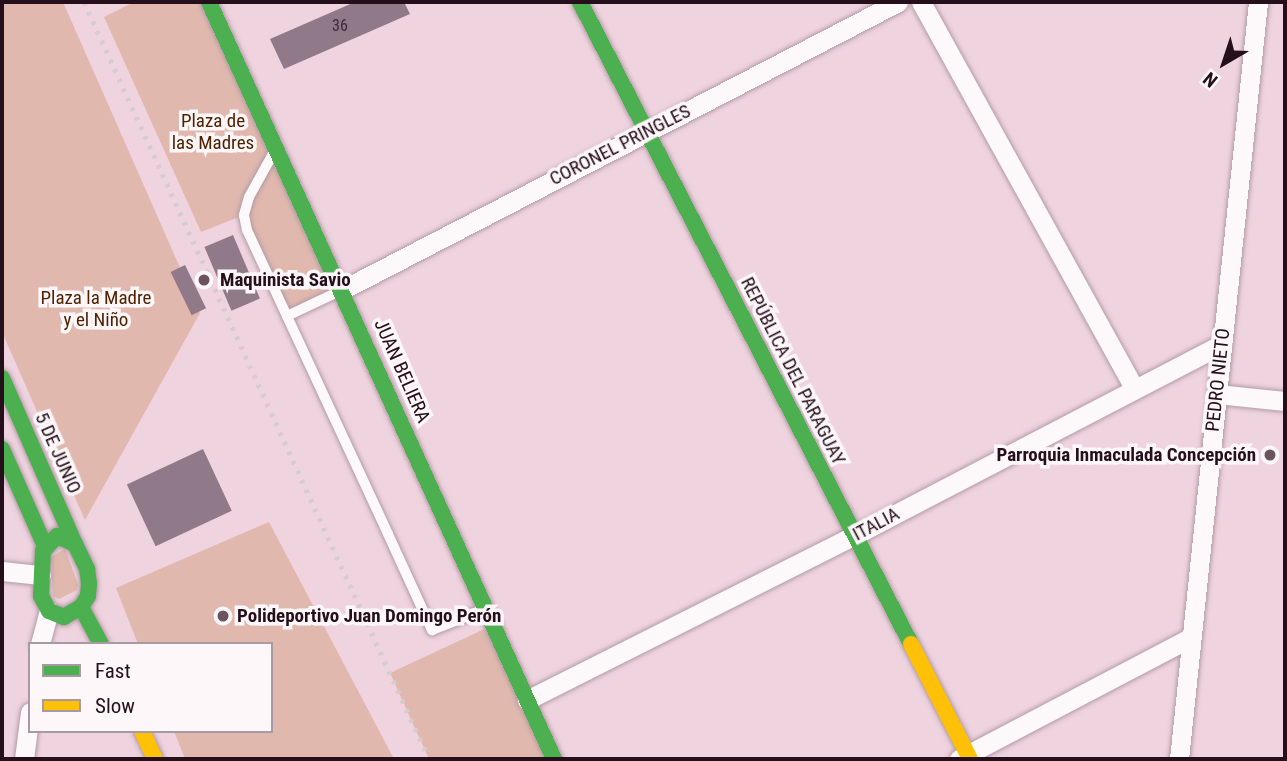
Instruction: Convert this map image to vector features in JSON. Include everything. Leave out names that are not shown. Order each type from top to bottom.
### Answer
[{"type":"street","name":"JUAN BELIERA","points":[[209,2],[277,146],[554,759]]},
{"type":"street","name":"REPÚBLICA DEL PARAGUAY","points":[[580,2],[855,535],[966,758]]},
{"type":"street","name":"CORONEL PRINGLES","points":[[342,290],[898,2]]},
{"type":"street","points":[[921,2],[1135,388]]},
{"type":"street","name":"PEDRO NIETO","points":[[1179,759],[1258,2]]},
{"type":"street","name":"ITALIA","points":[[527,700],[855,535],[1222,344]]},
{"type":"street","name":"5 DE JUNIO","points":[[2,378],[75,544]]},
{"type":"street","points":[[1217,394],[1285,401]]},
{"type":"street","points":[[2,449],[45,546],[41,596],[50,611],[64,617],[81,607],[88,596],[87,569],[75,544],[57,536],[45,546]]},
{"type":"street","points":[[2,571],[41,575]]},
{"type":"street","points":[[81,607],[100,642]]},
{"type":"street","points":[[41,642],[50,611]]},
{"type":"street","points":[[966,758],[1191,637]]},
{"type":"street","points":[[23,759],[28,725]]},
{"type":"street","points":[[143,733],[155,759]]},
{"type":"lane","points":[[277,146],[249,197],[244,215],[247,230],[432,630],[486,609]]},
{"type":"lane","points":[[287,316],[342,290]]},
{"type":"green space","name":"Plaza la Madre y el Niño","points":[[2,2],[63,2],[200,313],[85,520],[2,332]]},
{"type":"green space","name":"Plaza de las Madres","points":[[134,2],[209,2],[342,290],[287,316],[244,215],[201,232],[104,17]]},
{"type":"green space","name":"Polideportivo Juan Domingo Perón","points":[[269,522],[394,759],[185,759],[175,733],[273,733],[273,642],[137,642],[116,588]]},
{"type":"green space","points":[[65,549],[78,584],[77,590],[59,599],[53,596],[51,557]]},
{"type":"green space","points":[[493,625],[553,759],[429,759],[390,673]]},
{"type":"building","points":[[355,2],[404,2],[410,14],[284,69],[270,39]]},
{"type":"building","name":"Maquinista Savio","points":[[233,235],[260,299],[231,311],[204,247]]},
{"type":"building","points":[[185,265],[206,308],[192,315],[171,272]]},
{"type":"building","points":[[203,449],[232,511],[156,546],[127,484]]},
{"type":"railway","points":[[84,2],[429,759]]},
{"type":"traffic: fast","points":[[209,2],[554,759]]},
{"type":"traffic: fast","points":[[580,2],[911,644]]},
{"type":"traffic: fast","points":[[2,378],[75,544]]},
{"type":"traffic: fast","points":[[2,449],[45,546]]},
{"type":"traffic: fast","points":[[57,536],[75,544],[87,569],[89,584],[88,596],[81,607],[64,617],[49,611],[41,596],[43,551],[57,536]]},
{"type":"traffic: fast","points":[[81,607],[100,642]]},
{"type":"traffic: slow","points":[[911,644],[970,759]]},
{"type":"traffic: slow","points":[[143,733],[155,759]]},
{"type":"place","name":"Maquinista Savio","points":[[204,280]]},
{"type":"place","name":"Parroquia Inmaculada Concepción","points":[[1270,455]]},
{"type":"place","name":"Polideportivo Juan Domingo Perón","points":[[223,616]]}]
